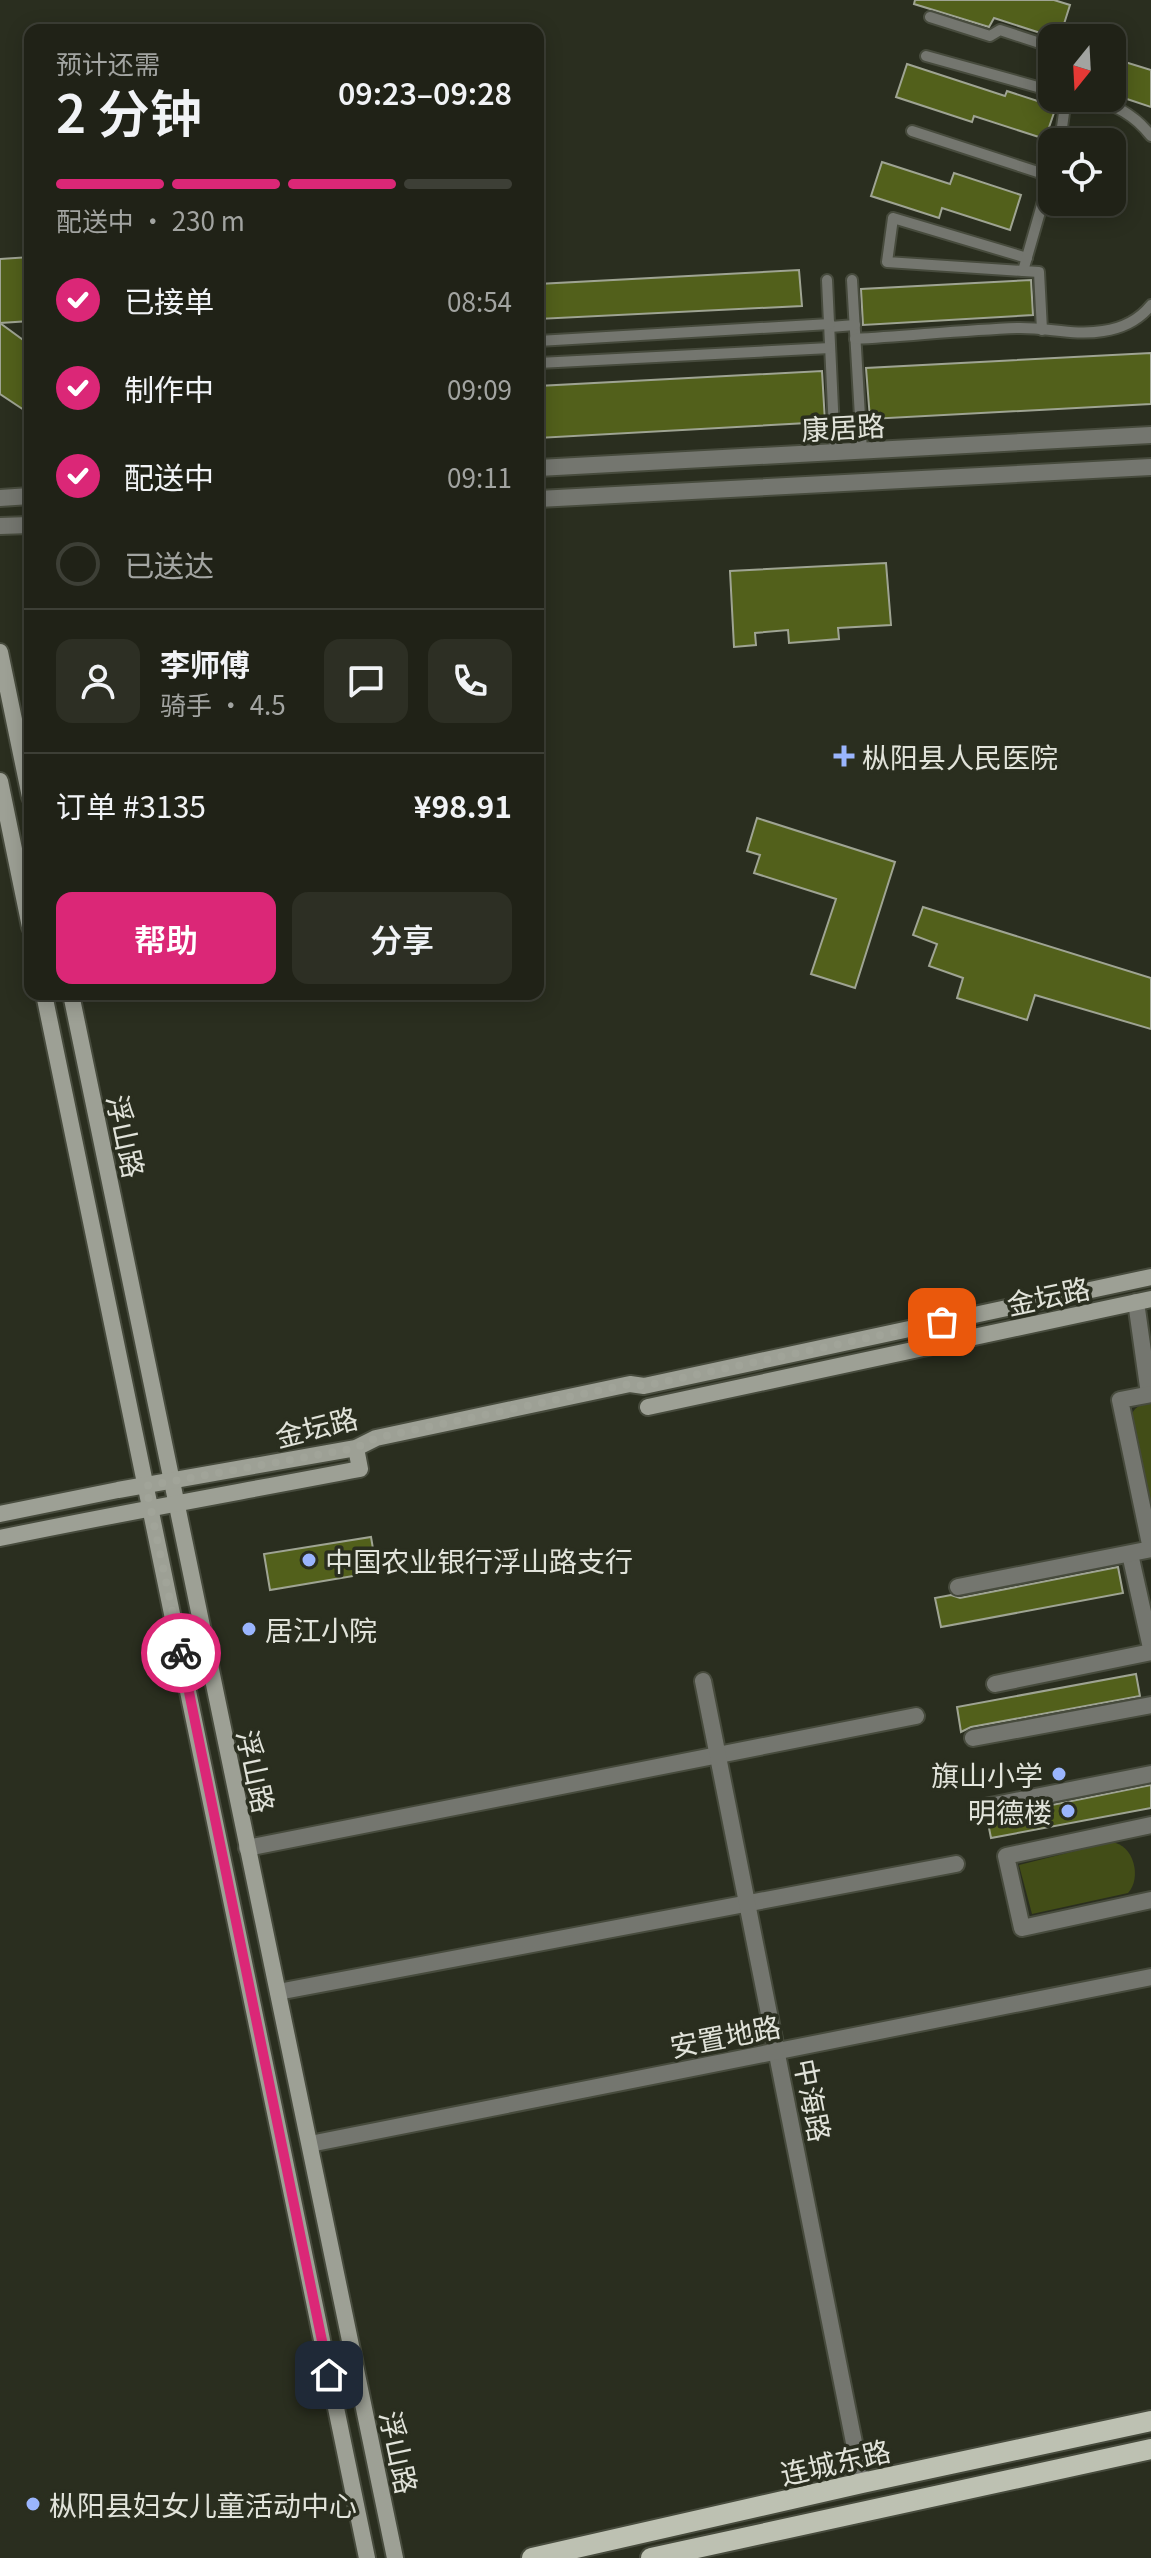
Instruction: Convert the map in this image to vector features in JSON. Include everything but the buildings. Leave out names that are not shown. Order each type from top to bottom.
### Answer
[{"type":"main road","points":[[0,652],[24,768]]},
{"type":"main road","points":[[0,781],[24,898]]},
{"type":"main road","name":"浮山路","points":[[45,1000],[367,2558]]},
{"type":"main road","name":"浮山路","points":[[72,1000],[395,2558]]},
{"type":"main road","name":"金坛路","points":[[0,1514],[356,1448],[376,1438],[630,1384],[644,1386],[1151,1277]]},
{"type":"main road","name":"金坛路","points":[[648,1407],[1144,1301]]},
{"type":"main road","name":"金坛路","points":[[0,1538],[360,1469],[356,1448]]},
{"type":"main road","name":"连城东路","points":[[532,2558],[1151,2421]]},
{"type":"main road","name":"连城东路","points":[[651,2558],[1151,2449]]},
{"type":"street","name":"康居路","points":[[544,468],[1151,435]]},
{"type":"street","name":"康居路","points":[[544,499],[1151,467]]},
{"type":"street","points":[[0,498],[24,496]]},
{"type":"street","points":[[0,526],[24,525]]},
{"type":"street","points":[[958,1587],[1151,1549],[1120,1400],[1150,1394],[1144,1301]]},
{"type":"street","name":"金坛路","points":[[644,1386],[648,1407]]},
{"type":"street","points":[[995,1684],[1151,1650],[1130,1554]]},
{"type":"street","name":"中海路","points":[[703,1681],[862,2483]]},
{"type":"street","points":[[973,1738],[1151,1705]]},
{"type":"street","points":[[247,1848],[916,1716]]},
{"type":"street","points":[[985,1807],[1151,1774]]},
{"type":"street","points":[[1151,1825],[1006,1856],[1022,1928],[1151,1900]]},
{"type":"street","points":[[278,1992],[956,1864]]},
{"type":"street","name":"安置地路","points":[[310,2144],[1151,1977]]},
{"type":"lane","points":[[930,17],[990,36],[1000,30],[1038,42]]},
{"type":"lane","points":[[926,56],[1038,87]]},
{"type":"lane","points":[[1126,112],[1146,123],[1151,136]]},
{"type":"lane","points":[[912,131],[1038,169]]},
{"type":"lane","points":[[1023,271],[1039,216]]},
{"type":"lane","points":[[1027,258],[893,218],[887,262],[1039,272],[1042,330]]},
{"type":"lane","points":[[827,280],[835,452]]},
{"type":"lane","points":[[852,280],[862,451]]},
{"type":"lane","points":[[855,339],[1020,328],[1101,332],[1122,327],[1142,316],[1151,305]]},
{"type":"lane","points":[[544,341],[855,325]]},
{"type":"lane","points":[[723,330],[725,353]]},
{"type":"lane","points":[[640,335],[641,358]]},
{"type":"lane","points":[[544,363],[830,348]]},
{"type":"green space","points":[[1151,1401],[1151,1534],[1130,1419],[1135,1409]]},
{"type":"green space","points":[[1111,1842],[1125,1849],[1133,1863],[1134,1879],[1128,1893],[1032,1914],[1019,1865]]},
{"type":"way so far","points":[[181,1653],[146,1486],[356,1448],[376,1438],[630,1384],[644,1386],[942,1322]]},
{"type":"place","name":"枞阳县人民医院","points":[[844,756]]},
{"type":"place","name":"中国农业银行浮山路支行","points":[[309,1560]]},
{"type":"place","name":"居江小院","points":[[249,1629]]},
{"type":"place","name":"旗山小学","points":[[1059,1774]]},
{"type":"place","name":"明德楼","points":[[1068,1811]]},
{"type":"place","name":"枞阳县妇女儿童活动中心","points":[[33,2504]]},
{"type":"route","points":[[181,1653],[329,2375]]}]
